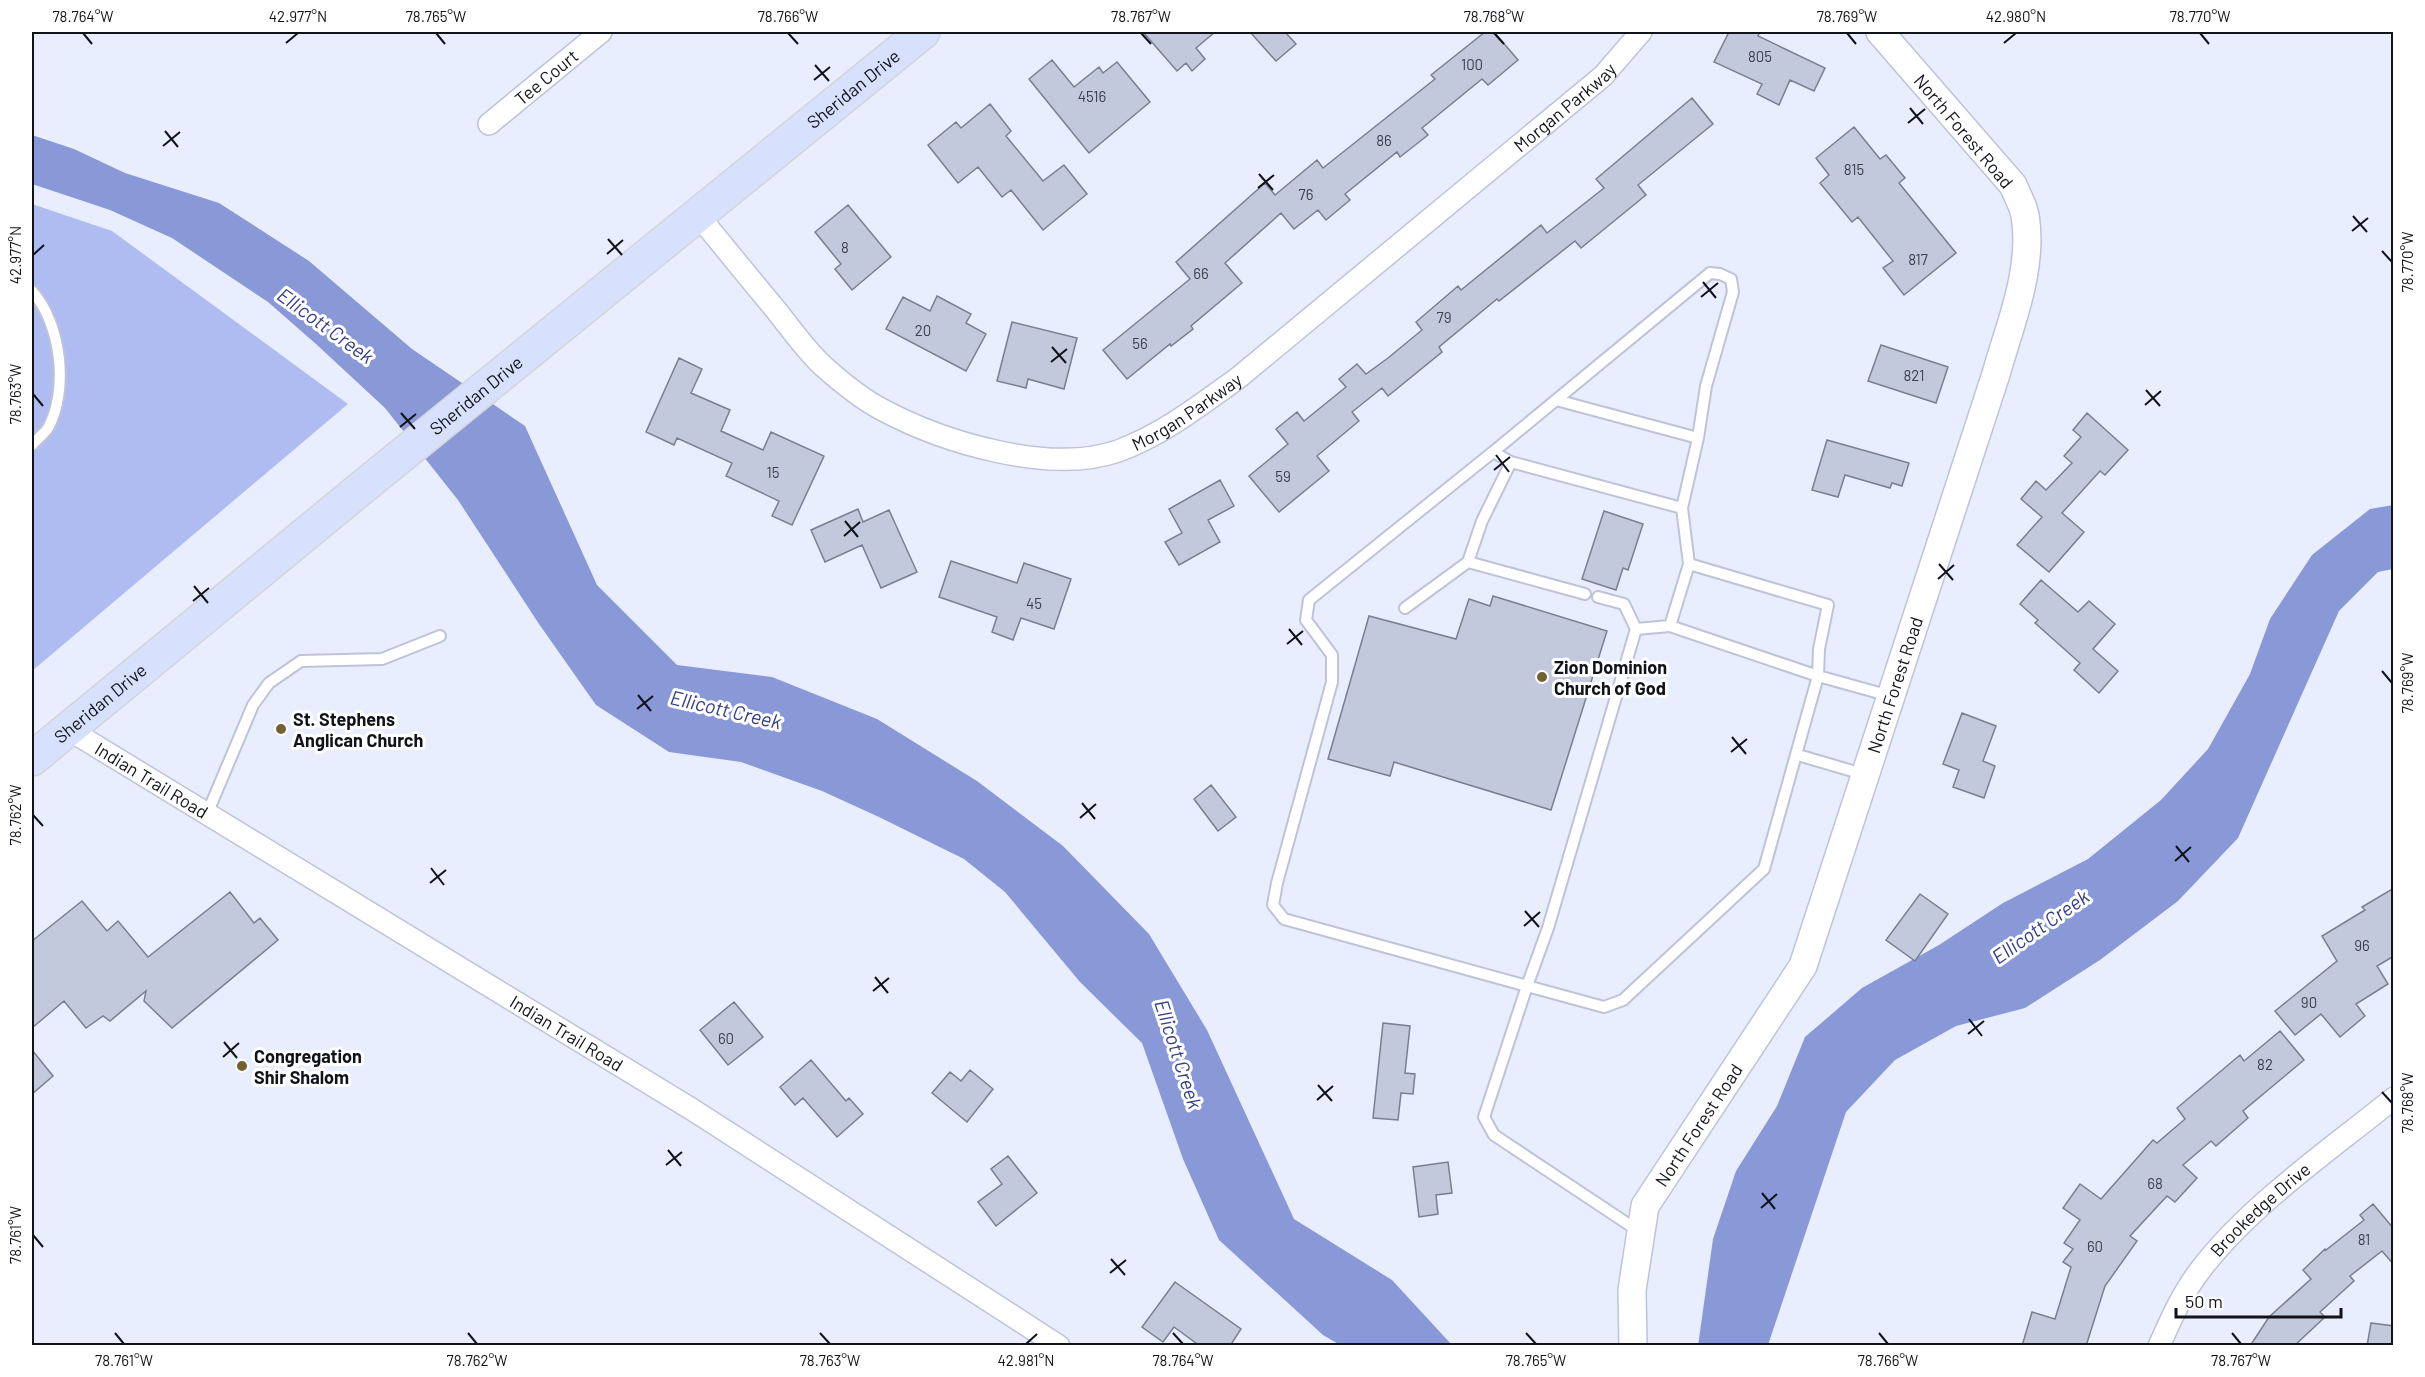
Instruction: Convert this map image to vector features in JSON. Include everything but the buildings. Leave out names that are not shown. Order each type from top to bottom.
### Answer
[{"type":"main road","name":"Sheridan Drive","points":[[32,759],[513,364],[923,32]]},
{"type":"street","name":"Tee Court","points":[[489,124],[601,32]]},
{"type":"street","name":"Morgan Parkway","points":[[698,215],[821,364],[848,387],[879,408],[920,428],[963,442],[1033,458],[1086,459],[1116,452],[1145,439],[1181,419],[1238,378],[1603,76],[1641,32]]},
{"type":"street","name":"North Forest Road","points":[[1633,1346],[1632,1290],[1645,1206],[1803,966],[1996,374],[2023,279],[2028,248],[2025,213],[2013,185],[1880,32]]},
{"type":"street","name":"Indian Trail Road","points":[[68,729],[693,1110],[1059,1346]]},
{"type":"street","name":"Brookedge Drive","points":[[2159,1346],[2175,1309],[2200,1270],[2229,1235],[2394,1098]]},
{"type":"lane","points":[[1670,626],[1689,564],[1682,508],[1698,438],[1706,386],[1733,292],[1731,279],[1720,274],[1710,273],[1309,600],[1306,620],[1332,655],[1332,682],[1277,883],[1274,905],[1284,919],[1604,1007],[1623,1000],[1644,982],[1764,869],[1818,676],[1819,650],[1828,605],[1689,564]]},
{"type":"lane","points":[[32,291],[52,321],[59,357],[57,397],[48,428],[32,445]]},
{"type":"lane","points":[[1556,400],[1698,438]]},
{"type":"lane","points":[[1493,452],[1511,462],[1682,508]]},
{"type":"lane","points":[[1405,608],[1468,562],[1482,521],[1511,462]]},
{"type":"lane","points":[[1468,562],[1585,594]]},
{"type":"lane","points":[[1598,597],[1624,604],[1636,629],[1548,928],[1484,1117],[1494,1134],[1640,1233]]},
{"type":"lane","points":[[1636,629],[1670,626],[1818,676],[1892,696]]},
{"type":"lane","points":[[207,814],[253,705],[269,683],[301,661],[382,659],[440,636]]},
{"type":"lane","points":[[1797,755],[1866,775]]},
{"type":"shaded area","points":[[32,204],[112,231],[348,404],[32,671]]},
{"type":"water","name":"Ellicott Creek","points":[[32,135],[74,149],[125,173],[219,203],[309,261],[412,349],[525,426],[597,585],[677,665],[772,677],[877,719],[977,781],[1063,846],[1149,934],[1207,1030],[1294,1219],[1392,1280],[1452,1345],[1340,1345],[1323,1335],[1219,1240],[1183,1159],[1142,1043],[1080,982],[1005,892],[964,859],[879,817],[822,791],[741,762],[669,752],[596,705],[539,624],[458,500],[385,408],[268,302],[172,238],[110,210],[32,184]]},
{"type":"water","name":"Ellicott Creek","points":[[2393,505],[2393,569],[2378,572],[2339,611],[2238,838],[2178,901],[2100,960],[2025,1008],[1956,1026],[1895,1060],[1846,1112],[1768,1345],[1698,1346],[1713,1239],[1736,1171],[1777,1106],[1805,1037],[1862,988],[1939,945],[2003,903],[2088,859],[2161,800],[2208,749],[2250,674],[2270,619],[2312,555],[2370,509]]},
{"type":"place","name":"Zion Dominion Church of God","points":[[1542,677]]},
{"type":"place","name":"St. Stephens Anglican Church","points":[[281,729]]},
{"type":"place","name":"Congregation Shir Shalom","points":[[242,1066]]}]
